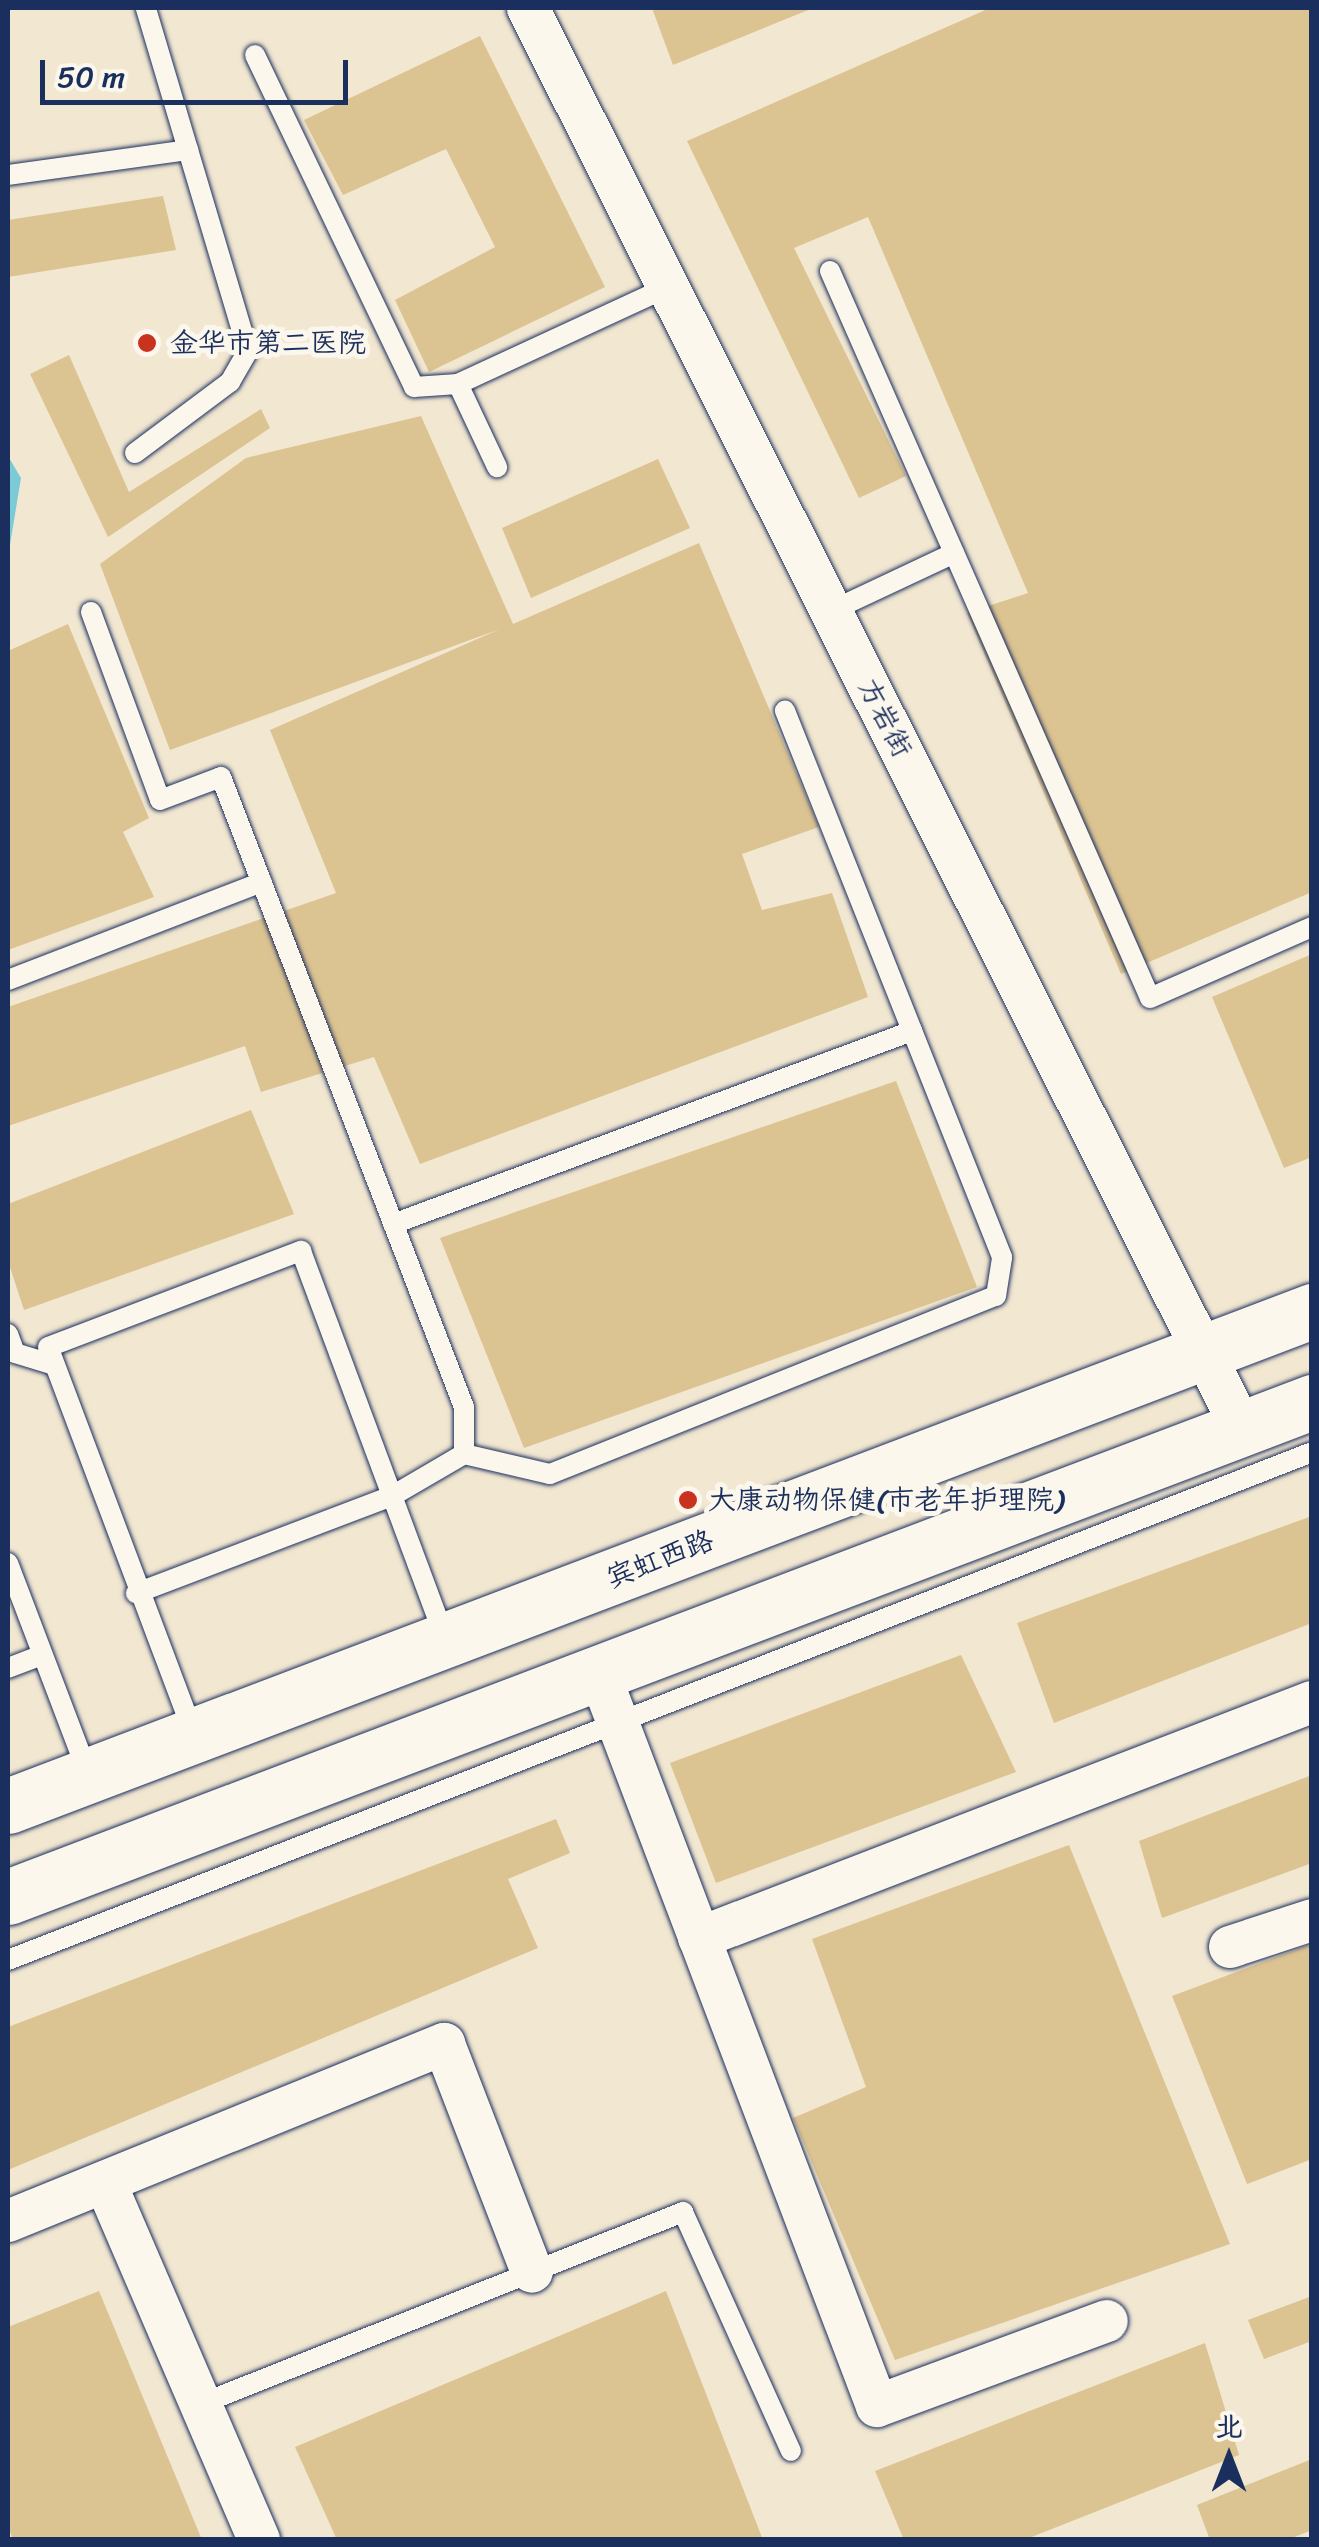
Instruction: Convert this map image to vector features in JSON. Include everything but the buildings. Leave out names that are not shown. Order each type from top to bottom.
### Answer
[{"type":"main road","name":"宾虹西路","points":[[8,1806],[1312,1310]]},
{"type":"main road","points":[[8,1897],[1312,1402]]},
{"type":"street","name":"方岩街","points":[[528,8],[1242,1429]]},
{"type":"street","points":[[599,1673],[878,2406],[1106,2321]]},
{"type":"street","points":[[699,1938],[1312,1702]]},
{"type":"street","points":[[1230,1947],[1312,1920]]},
{"type":"street","points":[[8,2221],[444,2044],[532,2272]]},
{"type":"street","points":[[105,2182],[258,2540]]},
{"type":"lane","points":[[135,453],[230,382],[248,350],[146,8]]},
{"type":"lane","points":[[255,55],[414,386],[458,384],[668,286]]},
{"type":"lane","points":[[8,175],[188,150]]},
{"type":"lane","points":[[830,271],[1150,998],[1312,927]]},
{"type":"lane","points":[[458,384],[497,467]]},
{"type":"lane","points":[[832,611],[954,553]]},
{"type":"lane","points":[[92,612],[160,800],[221,777],[464,1408],[464,1454]]},
{"type":"lane","points":[[136,1592],[392,1496],[464,1454],[550,1474],[996,1296],[1002,1257],[785,712]]},
{"type":"lane","points":[[8,980],[262,882]]},
{"type":"lane","points":[[393,1224],[912,1031]]},
{"type":"lane","points":[[195,1736],[136,1592],[48,1347],[302,1251],[446,1640]]},
{"type":"lane","points":[[8,1334],[15,1353],[54,1365]]},
{"type":"lane","points":[[8,1960],[618,1726],[1312,1452]]},
{"type":"lane","points":[[8,1563],[88,1776]]},
{"type":"lane","points":[[8,1668],[42,1655]]},
{"type":"lane","points":[[201,2404],[683,2212],[791,2450]]},
{"type":"water","points":[[8,456],[21,478],[8,557]]},
{"type":"place","name":"金华市第二医院","points":[[147,343]]},
{"type":"place","name":"大康动物保健(市老年护理院)","points":[[688,1500]]}]
